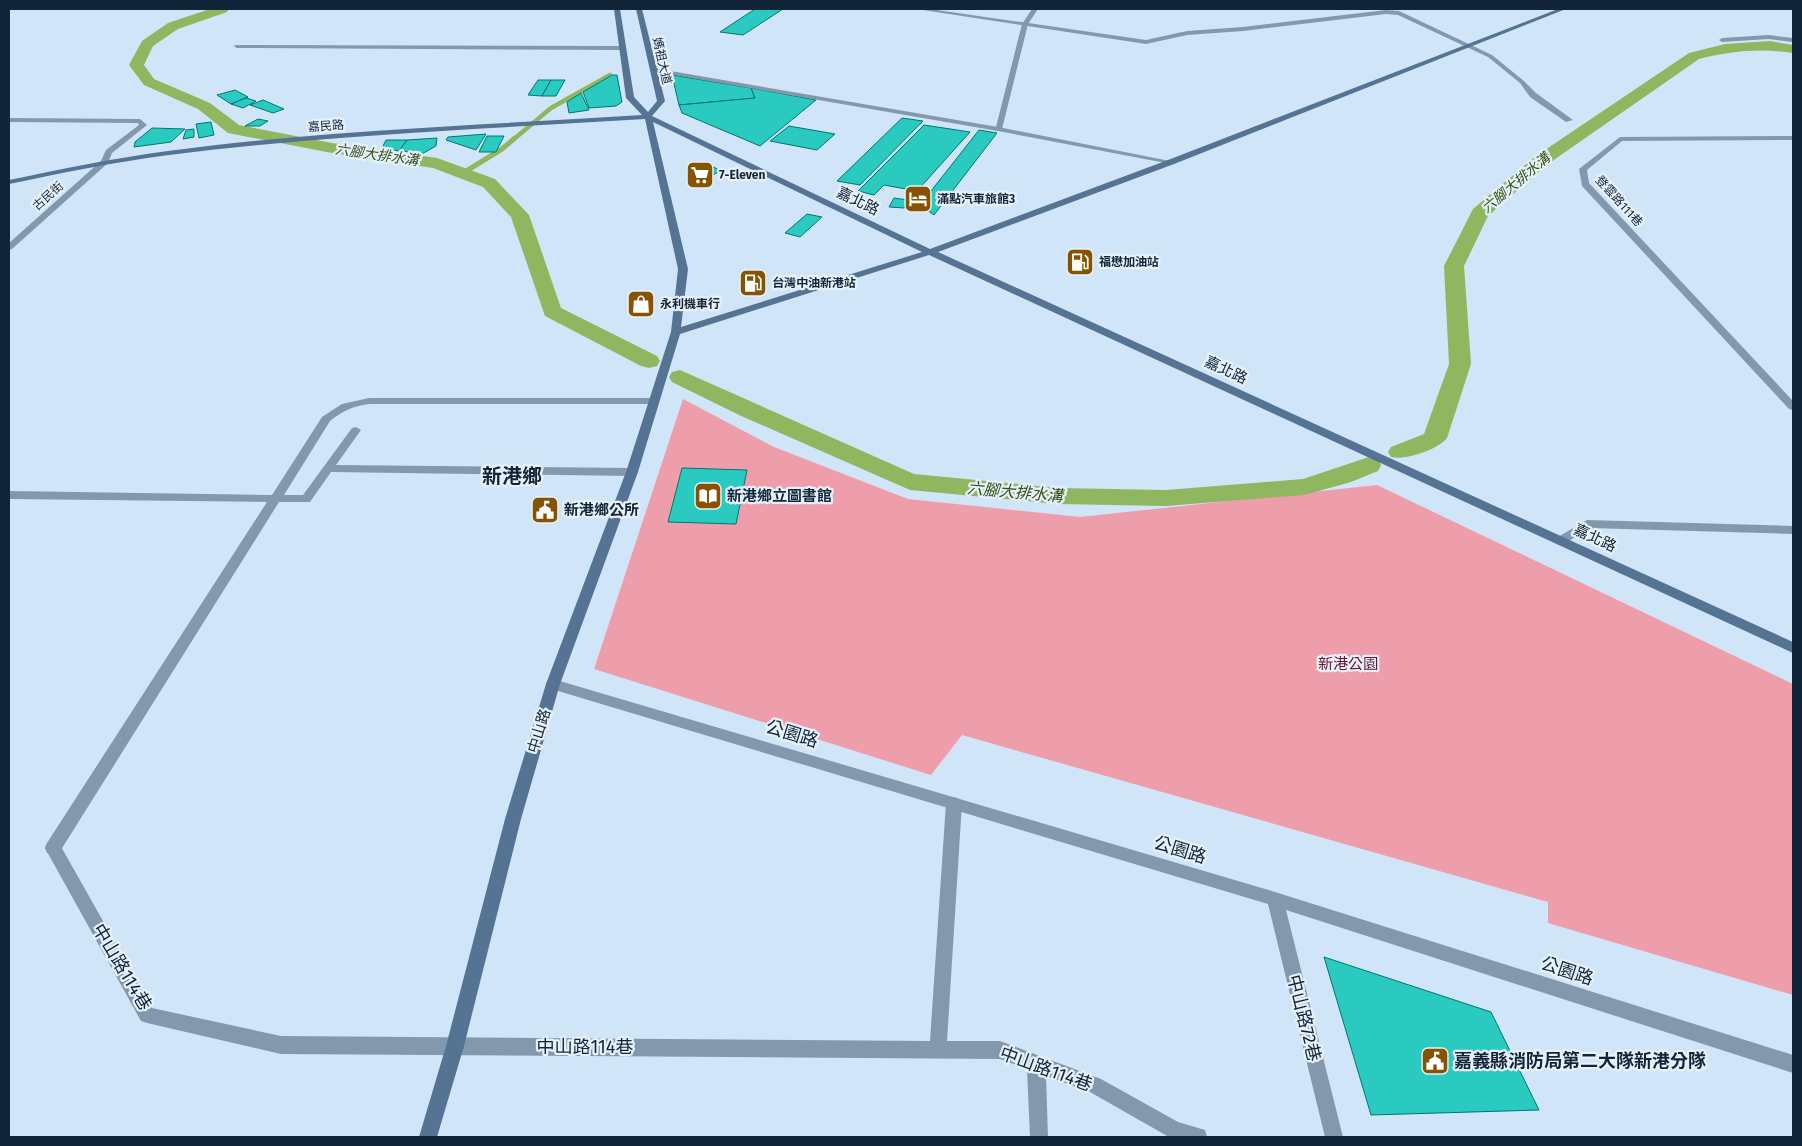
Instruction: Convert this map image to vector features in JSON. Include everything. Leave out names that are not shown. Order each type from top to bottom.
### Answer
[{"type":"main road","points":[[617,9],[630,98],[648,117]]},
{"type":"main road","name":"媽祖大道","points":[[639,9],[652,70],[661,101],[648,117]]},
{"type":"main road","points":[[676,332],[930,252],[1171,162],[1465,45],[1563,9]]},
{"type":"main road","name":"嘉民路","points":[[9,182],[104,163],[253,142],[648,117]]},
{"type":"main road","name":"嘉北路","points":[[648,117],[930,252],[1562,540],[1793,648]]},
{"type":"main road","name":"中山路","points":[[428,1137],[455,1046],[513,819],[553,684],[632,472],[676,332],[683,270],[648,117]]},
{"type":"street","points":[[920,9],[1146,42],[1187,33],[1243,29],[1386,12],[1399,13],[1490,56],[1522,82],[1533,95],[1569,120]]},
{"type":"street","points":[[998,129],[1025,24],[1035,9]]},
{"type":"street","points":[[1722,40],[1769,37],[1793,40]]},
{"type":"street","points":[[237,46],[622,48]]},
{"type":"street","points":[[652,70],[998,129],[1171,162]]},
{"type":"street","name":"古民街","points":[[9,120],[140,121],[143,125],[109,152],[104,163],[9,247]]},
{"type":"street","name":"登雲路111巷","points":[[1793,138],[1620,139],[1583,169],[1585,184],[1793,407]]},
{"type":"street","points":[[276,498],[326,419],[334,412],[354,402],[654,400]]},
{"type":"street","points":[[9,495],[306,499],[356,430]]},
{"type":"street","points":[[328,468],[632,472]]},
{"type":"street","name":"中山路114巷","points":[[276,498],[53,848],[147,1015],[281,1045],[1000,1050],[1095,1085],[1174,1130],[1198,1137]]},
{"type":"street","points":[[1562,540],[1587,524],[1793,530]]},
{"type":"street","name":"公園路","points":[[553,684],[1275,899],[1793,1064]]},
{"type":"street","points":[[938,1049],[954,803]]},
{"type":"street","name":"中山路72巷","points":[[1275,899],[1334,1137]]},
{"type":"street","points":[[1036,1063],[1039,1137]]},
{"type":"green space","name":"新港公園","points":[[683,399],[774,447],[908,499],[1080,517],[1377,485],[1793,684],[1793,995],[1548,923],[1548,902],[962,735],[931,775],[594,669]]},
{"type":"building","points":[[755,9],[783,9],[743,35],[720,32]]},
{"type":"building","points":[[612,75],[617,75],[622,102],[616,106],[589,108],[583,92]]},
{"type":"building","points":[[672,75],[751,88],[755,98],[679,105]]},
{"type":"building","points":[[538,80],[551,80],[542,96],[528,95]]},
{"type":"building","points":[[551,80],[565,80],[556,96],[542,96]]},
{"type":"building","points":[[751,88],[816,100],[760,146],[682,113],[679,105],[755,98]]},
{"type":"building","points":[[235,90],[248,97],[231,104],[217,95]]},
{"type":"building","points":[[581,93],[589,110],[569,113],[567,102]]},
{"type":"building","points":[[246,98],[256,101],[243,108],[231,104]]},
{"type":"building","points":[[263,100],[284,109],[273,113],[250,105]]},
{"type":"building","points":[[902,118],[923,121],[860,185],[837,181]]},
{"type":"building","points":[[258,119],[268,121],[260,126],[245,126]]},
{"type":"building","points":[[211,122],[214,135],[199,138],[196,124]]},
{"type":"building","points":[[924,125],[970,132],[917,191],[884,185],[874,195],[858,191]]},
{"type":"building","points":[[789,126],[835,134],[817,150],[770,141]]},
{"type":"building","points":[[152,128],[185,129],[171,142],[134,147],[135,142]]},
{"type":"building","points":[[194,129],[194,137],[183,139],[186,130]]},
{"type":"building","points":[[979,130],[997,133],[934,215],[920,205]]},
{"type":"building","points":[[486,134],[476,150],[446,140],[448,137]]},
{"type":"building","points":[[487,136],[504,136],[496,152],[479,152]]},
{"type":"building","points":[[437,138],[436,146],[420,155],[399,150],[407,140]]},
{"type":"building","points":[[386,140],[407,140],[399,151],[382,148]]},
{"type":"building","points":[[706,163],[721,171],[697,182],[692,167]]},
{"type":"building","points":[[894,198],[915,201],[915,203],[904,208],[889,207]]},
{"type":"building","points":[[807,214],[822,217],[800,237],[785,233]]},
{"type":"building","name":"新港鄉立圖書館","points":[[682,468],[747,470],[736,524],[668,522]]},
{"type":"building","name":"嘉義縣消防局第二大隊新港分隊","points":[[1324,957],[1491,1012],[1539,1110],[1371,1115]]},
{"type":"waterway","name":"六腳大排水溝","points":[[222,9],[173,26],[147,44],[136,65],[149,82],[204,106],[234,129],[332,148],[437,163],[489,183],[520,215],[552,312],[649,361]]},
{"type":"waterway","name":"六腳大排水溝","points":[[1400,452],[1435,438],[1460,364],[1454,266],[1480,213],[1542,160],[1694,56],[1725,48],[1770,45],[1793,49]]},
{"type":"waterway","points":[[514,139],[551,108],[610,75]]},
{"type":"waterway","points":[[463,173],[502,149],[515,138]]},
{"type":"waterway","name":"六腳大排水溝","points":[[680,377],[747,410],[910,482],[1058,496],[1166,498],[1304,487],[1342,476],[1369,465]]},
{"type":"place","name":"7-Eleven","points":[[700,175]]},
{"type":"place","name":"滿點汽車旅館3","points":[[918,199]]},
{"type":"place","name":"福懋加油站","points":[[1080,262]]},
{"type":"place","name":"台灣中油新港站","points":[[753,283]]},
{"type":"place","name":"永利機車行","points":[[641,304]]},
{"type":"place","name":"新港鄉立圖書館","points":[[708,496]]},
{"type":"place","name":"新港鄉公所","points":[[545,510]]},
{"type":"place","name":"嘉義縣消防局第二大隊新港分隊","points":[[1435,1061]]},
{"type":"district","name":"新港鄉","points":[[512,476]]}]
